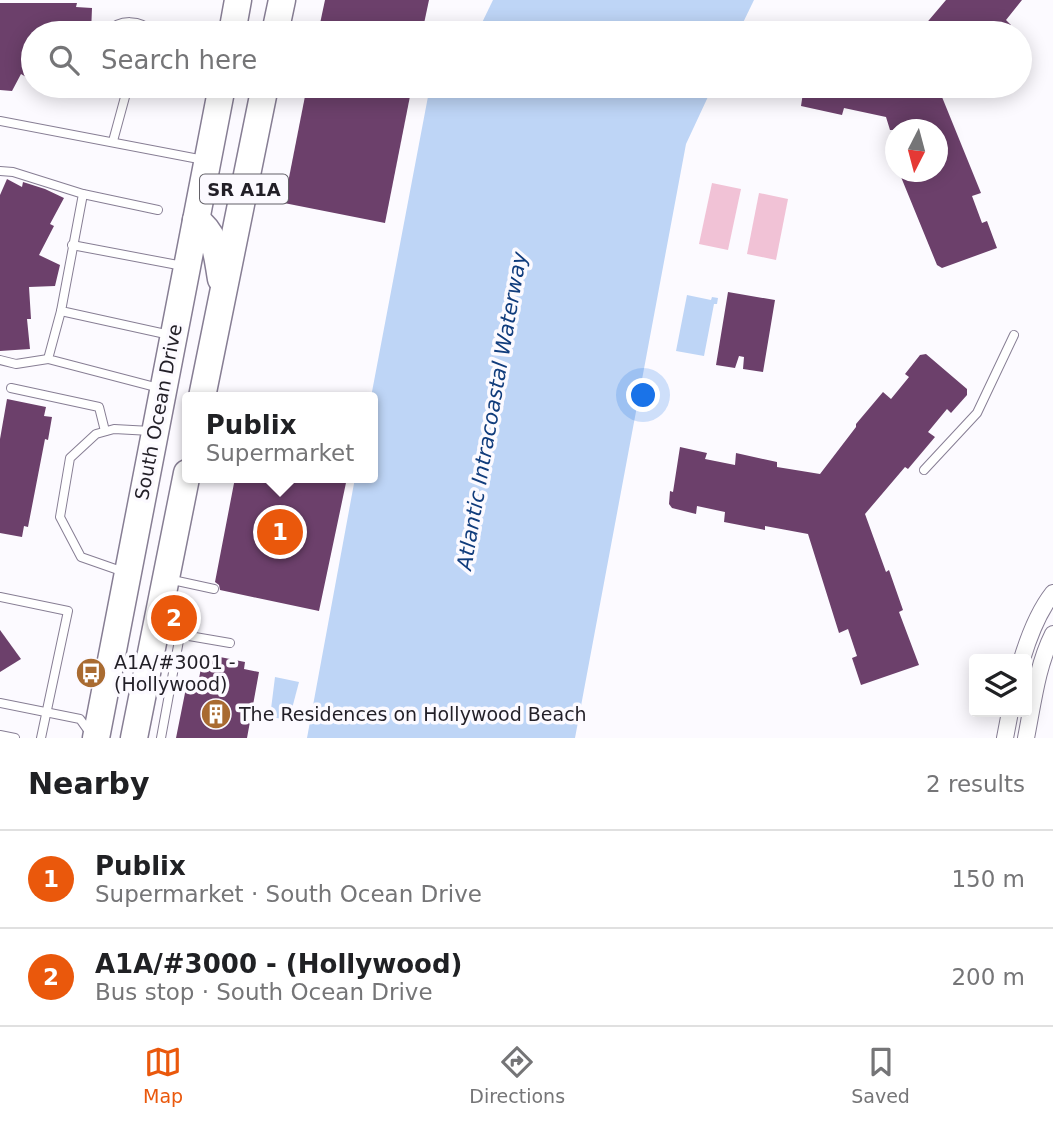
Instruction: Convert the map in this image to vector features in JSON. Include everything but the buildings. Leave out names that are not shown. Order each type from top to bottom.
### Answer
[{"type":"main road","points":[[234,21],[238,0]]},
{"type":"main road","points":[[278,21],[282,0]]},
{"type":"main road","name":"South Ocean Drive","points":[[95,738],[220,98]]},
{"type":"main road","name":"SR A1A","points":[[203,392],[263,98]]},
{"type":"main road","points":[[195,220],[205,226],[214,241],[224,291]]},
{"type":"main road","name":"South Ocean Drive","points":[[134,738],[168,633],[165,578],[185,483]]},
{"type":"street","points":[[1024,654],[1028,638],[1051,600]]},
{"type":"street","points":[[1026,738],[1036,686],[1053,634]]},
{"type":"street","points":[[1005,738],[1009,717]]},
{"type":"lane","points":[[113,141],[125,98]]},
{"type":"lane","points":[[0,121],[207,161]]},
{"type":"lane","points":[[0,171],[13,172],[83,194],[159,209]]},
{"type":"lane","points":[[48,359],[61,311],[83,194]]},
{"type":"lane","points":[[72,245],[186,267]]},
{"type":"lane","points":[[61,311],[173,336]]},
{"type":"lane","points":[[924,470],[977,412],[1014,335]]},
{"type":"lane","points":[[0,360],[16,363],[48,359],[163,389]]},
{"type":"lane","points":[[11,388],[99,407],[105,431]]},
{"type":"lane","points":[[127,573],[81,557],[60,516],[70,458],[96,434],[105,431],[155,431]]},
{"type":"lane","points":[[165,578],[214,589]]},
{"type":"lane","points":[[0,597],[68,611],[41,738]]},
{"type":"lane","points":[[161,738],[168,633],[230,643]]},
{"type":"lane","points":[[0,704],[79,719],[95,738]]},
{"type":"lane","points":[[0,735],[15,738]]},
{"type":"shaded area","points":[[712,183],[741,189],[728,250],[699,244]]},
{"type":"shaded area","points":[[759,193],[788,199],[776,260],[747,254]]},
{"type":"water","points":[[493,0],[754,0],[744,21],[483,21]]},
{"type":"water","name":"Atlantic Intracoastal Waterway","points":[[428,98],[707,98],[686,144],[575,738],[307,738],[354,483],[378,483],[378,392],[372,392]]},
{"type":"water","points":[[687,295],[711,300],[712,297],[718,298],[717,304],[714,304],[704,356],[676,351]]},
{"type":"water","points":[[275,677],[299,682],[289,720],[270,717]]},
{"type":"place","name":"Publix","points":[[280,532]]},
{"type":"place","name":"A1A/#3000 - (Hollywood)","points":[[174,618]]},
{"type":"place","name":"A1A/#3001 - (Hollywood)","points":[[91,673]]},
{"type":"place","name":"The Residences on Hollywood Beach","points":[[216,714]]}]
